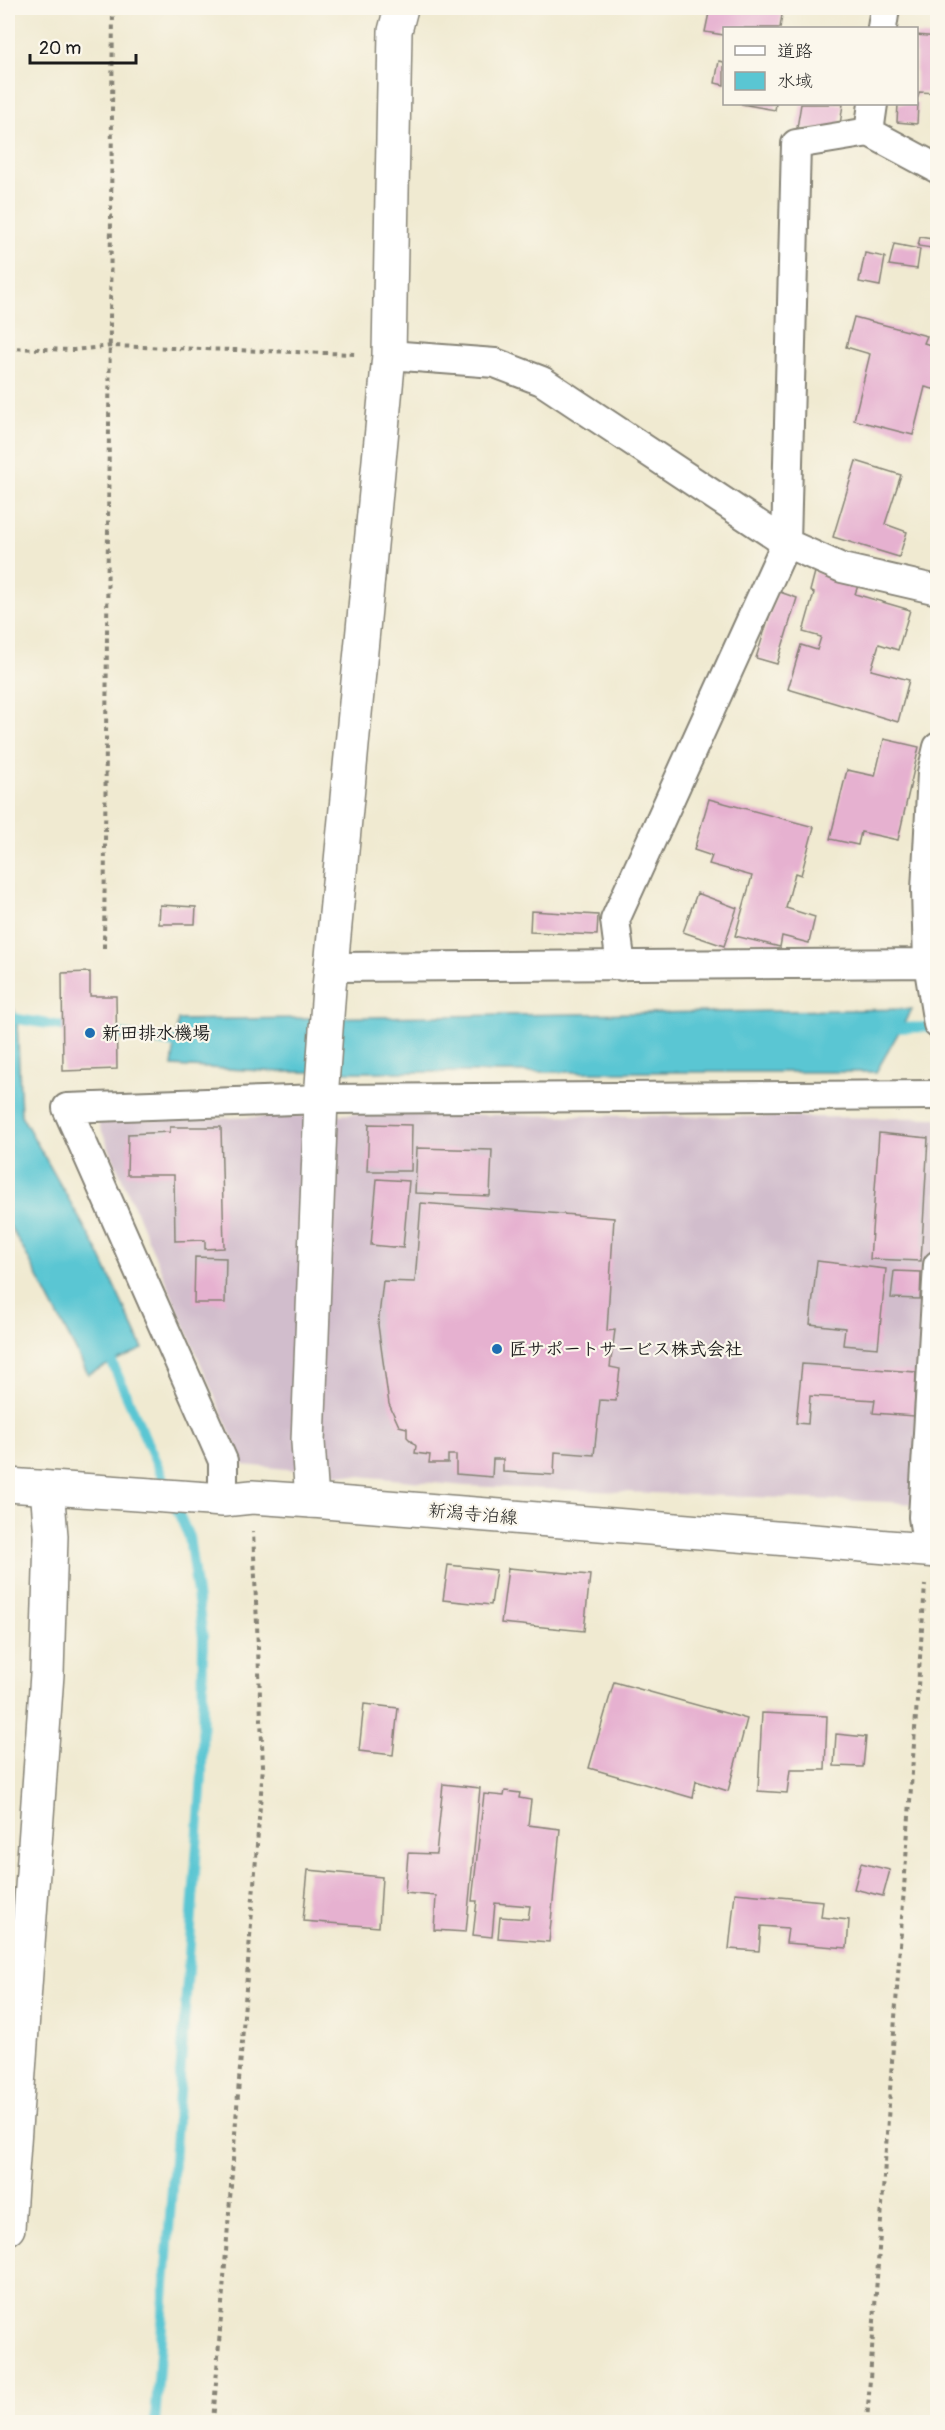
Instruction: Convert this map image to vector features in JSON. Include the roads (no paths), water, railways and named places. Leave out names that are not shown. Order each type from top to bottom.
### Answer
[{"type":"street","points":[[312,1501],[308,1442],[321,1092],[389,355],[395,31],[402,8]]},
{"type":"street","points":[[882,27],[885,8]]},
{"type":"street","points":[[869,132],[873,105]]},
{"type":"street","points":[[621,966],[615,920],[786,543],[796,144],[869,132],[938,169]]},
{"type":"street","points":[[389,355],[495,363],[542,381],[786,543],[842,568],[938,590]]},
{"type":"street","points":[[938,747],[932,773],[926,890],[938,1024]]},
{"type":"street","points":[[330,978],[621,966],[933,963]]},
{"type":"street","points":[[227,1498],[223,1461],[68,1108],[321,1092],[938,1095]]},
{"type":"street","points":[[933,1550],[923,1517],[938,1265]]},
{"type":"street","name":"新潟寺泊線","points":[[8,1485],[312,1501],[933,1550]]},
{"type":"street","points":[[8,2228],[47,1674],[51,1536],[47,1488]]},
{"type":"water","points":[[8,993],[17,1019],[21,1115],[99,1253],[143,1349],[88,1374],[8,1223]]},
{"type":"water","points":[[912,1009],[876,1072],[281,1072],[172,1066],[178,1020]]},
{"type":"waterway","points":[[8,1014],[17,1019],[75,1028]]},
{"type":"waterway","points":[[890,1028],[937,1027]]},
{"type":"waterway","points":[[105,1032],[172,1043],[187,1042]]},
{"type":"waterway","points":[[107,1351],[189,1537],[203,1637],[202,1776],[155,2422]]},
{"type":"place","name":"新田排水機場","points":[[90,1033]]},
{"type":"place","name":"匠サポートサービス株式会社","points":[[497,1349]]}]
